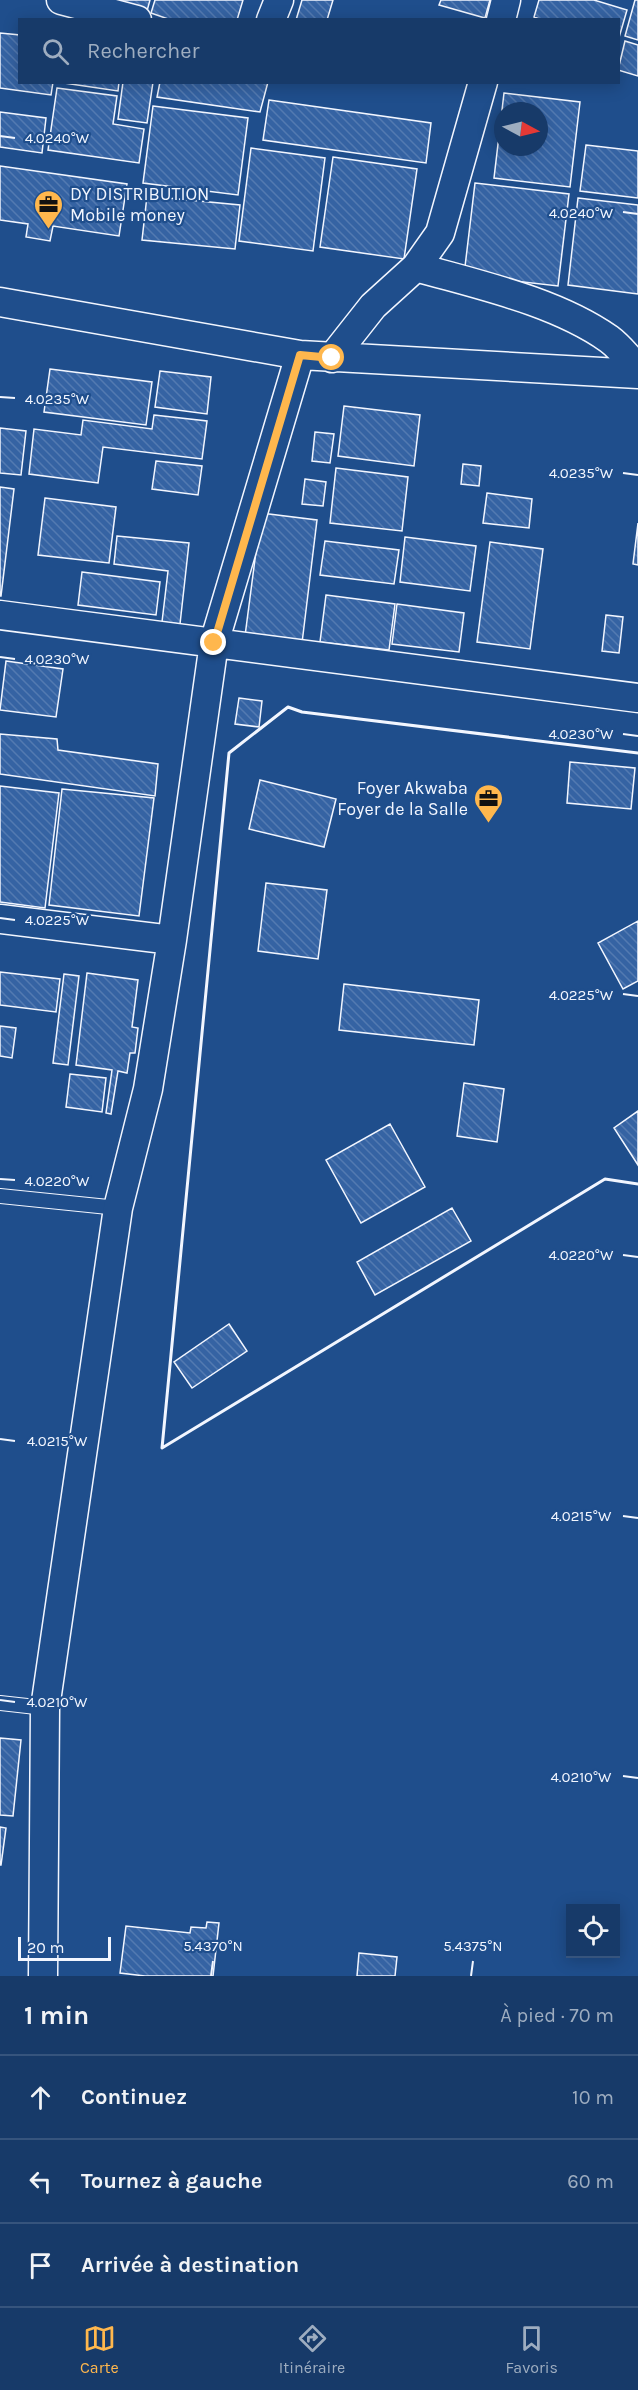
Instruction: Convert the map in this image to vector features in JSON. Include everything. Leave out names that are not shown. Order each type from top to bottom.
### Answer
[{"type":"street","points":[[61,0],[129,18]]},
{"type":"street","points":[[272,18],[279,0]]},
{"type":"street","points":[[502,18],[506,0]]},
{"type":"street","points":[[332,358],[373,306],[416,267],[440,233],[482,84]]},
{"type":"street","points":[[416,267],[556,311],[610,340],[638,369]]},
{"type":"street","points":[[0,302],[300,355],[638,374]]},
{"type":"street","points":[[43,1976],[45,1708],[118,1208],[148,1089],[172,940],[214,643],[300,355]]},
{"type":"street","points":[[0,615],[638,698]]},
{"type":"street","points":[[0,919],[172,940]]},
{"type":"lane","points":[[0,1196],[118,1208]]},
{"type":"lane","points":[[0,1704],[45,1708]]},
{"type":"building","points":[[117,0],[150,0],[147,11],[116,5]]},
{"type":"building","points":[[155,0],[243,0],[238,18],[165,18],[151,13]]},
{"type":"building","points":[[302,0],[333,0],[328,18],[297,18]]},
{"type":"building","points":[[441,0],[490,0],[485,18],[439,5]]},
{"type":"building","points":[[539,0],[594,0],[627,10],[620,34],[620,18],[534,17]]},
{"type":"building","points":[[635,0],[638,0],[638,40],[625,36]]},
{"type":"building","points":[[0,33],[18,35],[18,84],[53,84],[51,95],[0,88]]},
{"type":"building","points":[[625,41],[638,45],[638,76],[620,71]]},
{"type":"building","points":[[71,84],[119,84],[118,91]]},
{"type":"building","points":[[123,84],[153,84],[147,123],[118,119]]},
{"type":"building","points":[[160,84],[267,84],[260,112],[157,97]]},
{"type":"building","points":[[57,88],[117,96],[113,124],[144,129],[139,163],[48,150]]},
{"type":"building","points":[[504,93],[580,102],[570,187],[494,178],[497,156],[548,156],[548,102],[503,102]]},
{"type":"building","points":[[269,100],[431,123],[426,163],[263,140]]},
{"type":"building","points":[[153,106],[248,118],[238,195],[143,183]]},
{"type":"building","points":[[0,112],[46,118],[42,153],[0,147]]},
{"type":"building","points":[[586,145],[638,151],[638,198],[580,191]]},
{"type":"building","points":[[251,148],[325,158],[313,251],[239,241]]},
{"type":"building","points":[[333,157],[417,169],[404,259],[320,247]]},
{"type":"building","points":[[0,166],[127,184],[119,236],[53,226],[50,241],[26,237],[28,224],[0,220]]},
{"type":"building","points":[[475,183],[569,194],[558,286],[464,275]]},
{"type":"building","points":[[147,196],[240,205],[235,249],[142,240]]},
{"type":"building","points":[[578,198],[638,205],[638,294],[568,285]]},
{"type":"building","points":[[50,369],[152,382],[146,425],[44,412]]},
{"type":"building","points":[[160,371],[211,377],[207,414],[155,407]]},
{"type":"building","points":[[344,406],[420,415],[414,466],[338,456]]},
{"type":"building","points":[[154,415],[207,421],[202,459],[103,447],[98,483],[29,474],[34,429],[81,435],[83,420],[152,429]]},
{"type":"building","points":[[0,428],[26,431],[21,475],[0,473]]},
{"type":"building","points":[[315,432],[334,434],[330,463],[312,461]]},
{"type":"building","points":[[156,461],[202,466],[198,495],[152,489]]},
{"type":"building","points":[[463,464],[481,466],[479,486],[461,484]]},
{"type":"building","points":[[336,468],[408,477],[402,531],[330,523]]},
{"type":"building","points":[[305,479],[326,482],[323,506],[302,504]]},
{"type":"building","points":[[0,487],[14,489],[1,596],[0,596]]},
{"type":"building","points":[[487,493],[532,499],[529,528],[483,523]]},
{"type":"building","points":[[45,498],[116,507],[109,563],[38,555]]},
{"type":"building","points":[[261,513],[317,520],[302,643],[245,636]]},
{"type":"building","points":[[638,523],[638,565],[633,564]]},
{"type":"building","points":[[117,536],[189,543],[180,624],[162,622],[168,571],[114,564]]},
{"type":"building","points":[[405,537],[476,546],[470,591],[400,582]]},
{"type":"building","points":[[325,541],[399,550],[394,584],[320,575]]},
{"type":"building","points":[[490,542],[543,549],[530,649],[477,642]]},
{"type":"building","points":[[82,572],[160,582],[156,615],[78,605]]},
{"type":"building","points":[[326,595],[395,604],[389,650],[320,642]]},
{"type":"building","points":[[397,604],[464,613],[459,652],[392,644]]},
{"type":"building","points":[[606,615],[623,617],[619,653],[602,651]]},
{"type":"building","points":[[6,661],[63,669],[56,717],[0,710]]},
{"type":"building","points":[[239,698],[262,701],[259,727],[235,724]]},
{"type":"building","points":[[0,734],[57,739],[58,750],[158,764],[155,796],[0,774]]},
{"type":"building","points":[[570,762],[635,768],[631,809],[567,803]]},
{"type":"building","points":[[260,780],[336,799],[324,847],[249,829]]},
{"type":"building","points":[[0,786],[59,793],[45,908],[0,902]]},
{"type":"building","points":[[62,789],[154,798],[139,916],[49,905]]},
{"type":"building","points":[[266,883],[327,890],[318,959],[258,951]]},
{"type":"building","points":[[638,921],[638,981],[623,989],[598,943]]},
{"type":"building","points":[[0,972],[60,979],[56,1012],[0,1005]]},
{"type":"building","points":[[87,973],[138,980],[132,1027],[138,1028],[135,1053],[130,1053],[127,1073],[118,1071],[111,1114],[106,1113],[112,1070],[76,1065]]},
{"type":"building","points":[[64,974],[79,976],[68,1065],[53,1063]]},
{"type":"building","points":[[344,984],[479,1000],[474,1045],[339,1030]]},
{"type":"building","points":[[0,1026],[16,1028],[12,1058],[0,1056]]},
{"type":"building","points":[[70,1074],[106,1078],[102,1112],[66,1107]]},
{"type":"building","points":[[464,1083],[504,1089],[497,1142],[457,1136]]},
{"type":"building","points":[[638,1111],[638,1165],[614,1128]]},
{"type":"building","points":[[390,1124],[425,1187],[361,1223],[326,1160]]},
{"type":"building","points":[[452,1208],[471,1241],[375,1295],[357,1262]]},
{"type":"building","points":[[229,1324],[247,1351],[192,1388],[174,1362]]},
{"type":"building","points":[[0,1738],[21,1740],[13,1816],[0,1815]]},
{"type":"building","points":[[0,1827],[6,1828],[1,1865],[0,1865]]},
{"type":"building","points":[[207,1922],[219,1923],[213,1976],[145,1976],[120,1973],[126,1926],[190,1933],[191,1927],[206,1928]]},
{"type":"building","points":[[359,1953],[397,1957],[395,1976],[357,1976]]},
{"type":"wall","points":[[638,753],[302,712],[288,707],[229,753],[162,1448],[605,1179],[638,1184]]},
{"type":"place","name":"DY DISTRIBUTION Mobile money","points":[[49,230]]},
{"type":"place","name":"Foyer Akwaba Foyer de la Salle","points":[[489,824]]},
{"type":"route","points":[[214,643],[300,355],[332,358]]}]
